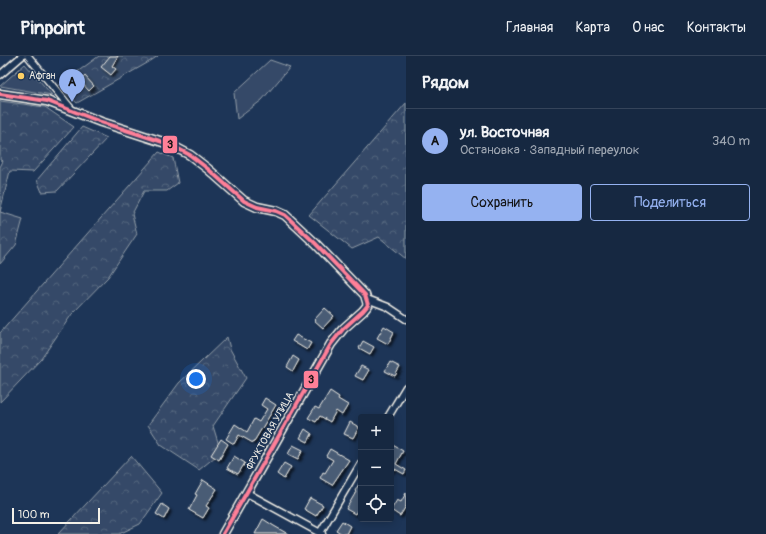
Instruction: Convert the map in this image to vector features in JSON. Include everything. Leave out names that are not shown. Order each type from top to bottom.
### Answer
[{"type":"street","points":[[0,75],[22,56]]},
{"type":"street","points":[[28,56],[73,111]]},
{"type":"street","points":[[0,94],[47,101],[101,122],[169,144],[190,155],[244,201],[257,207],[276,211],[285,215],[360,289],[367,300],[388,307],[406,319]]},
{"type":"street","name":"ФРУКТОВАЯ УЛИЦА","points":[[223,534],[331,344],[343,329],[368,305],[367,300]]},
{"type":"street","points":[[390,414],[406,387]]},
{"type":"street","points":[[247,493],[321,533],[358,468]]},
{"type":"green space","points":[[99,56],[158,56],[77,103],[58,86]]},
{"type":"green space","points":[[270,60],[290,67],[262,100],[237,119],[234,93]]},
{"type":"green space","points":[[25,64],[52,95],[0,86]]},
{"type":"green space","points":[[0,101],[45,107],[74,127],[33,172],[10,171],[0,212],[0,167],[3,161],[0,160]]},
{"type":"green space","points":[[406,103],[406,259],[379,237],[352,249],[309,215]]},
{"type":"green space","points":[[82,127],[107,138],[57,191],[42,192],[37,180]]},
{"type":"green space","points":[[159,152],[173,158],[178,183],[167,191],[144,191],[132,214],[137,234],[108,277],[72,314],[41,359],[0,402],[0,333]]},
{"type":"green space","points":[[0,212],[23,219],[16,245],[0,264]]},
{"type":"green space","points":[[227,337],[230,349],[246,378],[213,426],[221,452],[199,470],[161,445],[148,425],[179,383]]},
{"type":"green space","points":[[131,456],[162,493],[140,524],[119,534],[58,534]]},
{"type":"building","points":[[110,56],[118,56],[112,66],[116,69],[111,75],[101,67]]},
{"type":"building","points":[[85,76],[94,86],[89,91],[80,81]]},
{"type":"building","points":[[325,308],[334,316],[323,328],[314,320]]},
{"type":"building","points":[[384,326],[394,332],[388,344],[377,338]]},
{"type":"building","points":[[296,335],[311,343],[307,350],[292,341]]},
{"type":"building","points":[[363,341],[374,347],[370,354],[359,348]]},
{"type":"building","points":[[293,356],[299,360],[293,371],[287,367]]},
{"type":"building","points":[[390,362],[400,367],[395,376],[385,371]]},
{"type":"building","points":[[361,366],[369,370],[363,380],[355,376]]},
{"type":"building","points":[[330,391],[339,397],[338,399],[348,405],[342,415],[336,411],[330,422],[320,416],[316,422],[308,418],[315,407],[319,409]]},
{"type":"building","points":[[265,398],[276,405],[253,443],[239,435],[234,444],[226,439],[235,424],[247,432],[254,419],[259,422],[267,409],[261,405]]},
{"type":"building","points":[[350,422],[358,426],[353,438],[344,434]]},
{"type":"building","points":[[305,429],[312,434],[308,442],[300,438]]},
{"type":"building","points":[[221,439],[228,444],[219,460],[211,455]]},
{"type":"building","points":[[293,445],[303,450],[298,459],[288,454]]},
{"type":"building","points":[[394,446],[403,451],[396,464],[406,470],[404,474],[394,469]]},
{"type":"building","points":[[330,449],[349,460],[332,485],[320,478],[333,460],[326,456]]},
{"type":"building","points":[[234,456],[245,463],[238,474],[227,468]]},
{"type":"building","points":[[284,463],[291,467],[284,479],[277,474]]},
{"type":"building","points":[[203,480],[217,489],[206,506],[209,508],[203,518],[189,510],[197,495],[195,494]]},
{"type":"building","points":[[358,486],[358,509],[355,514],[346,509],[356,492],[355,491]]},
{"type":"building","points":[[406,493],[406,506],[400,516],[394,512],[394,505],[397,500],[401,502]]},
{"type":"building","points":[[310,498],[323,505],[316,516],[304,509]]},
{"type":"building","points":[[162,504],[169,509],[164,519],[156,514]]},
{"type":"building","points":[[263,519],[274,526],[288,534],[255,534]]},
{"type":"building","points":[[342,521],[350,526],[346,534],[342,534],[336,530]]},
{"type":"transit line","name":"3","points":[[0,94],[47,101],[101,122],[169,144],[190,155],[244,201],[257,207],[276,211],[285,215],[315,243],[365,295],[368,305],[343,329],[331,344],[223,534]]},
{"type":"place","name":"Афган","points":[[21,76]]},
{"type":"place","name":"ул. Восточная","points":[[72,102]]}]
